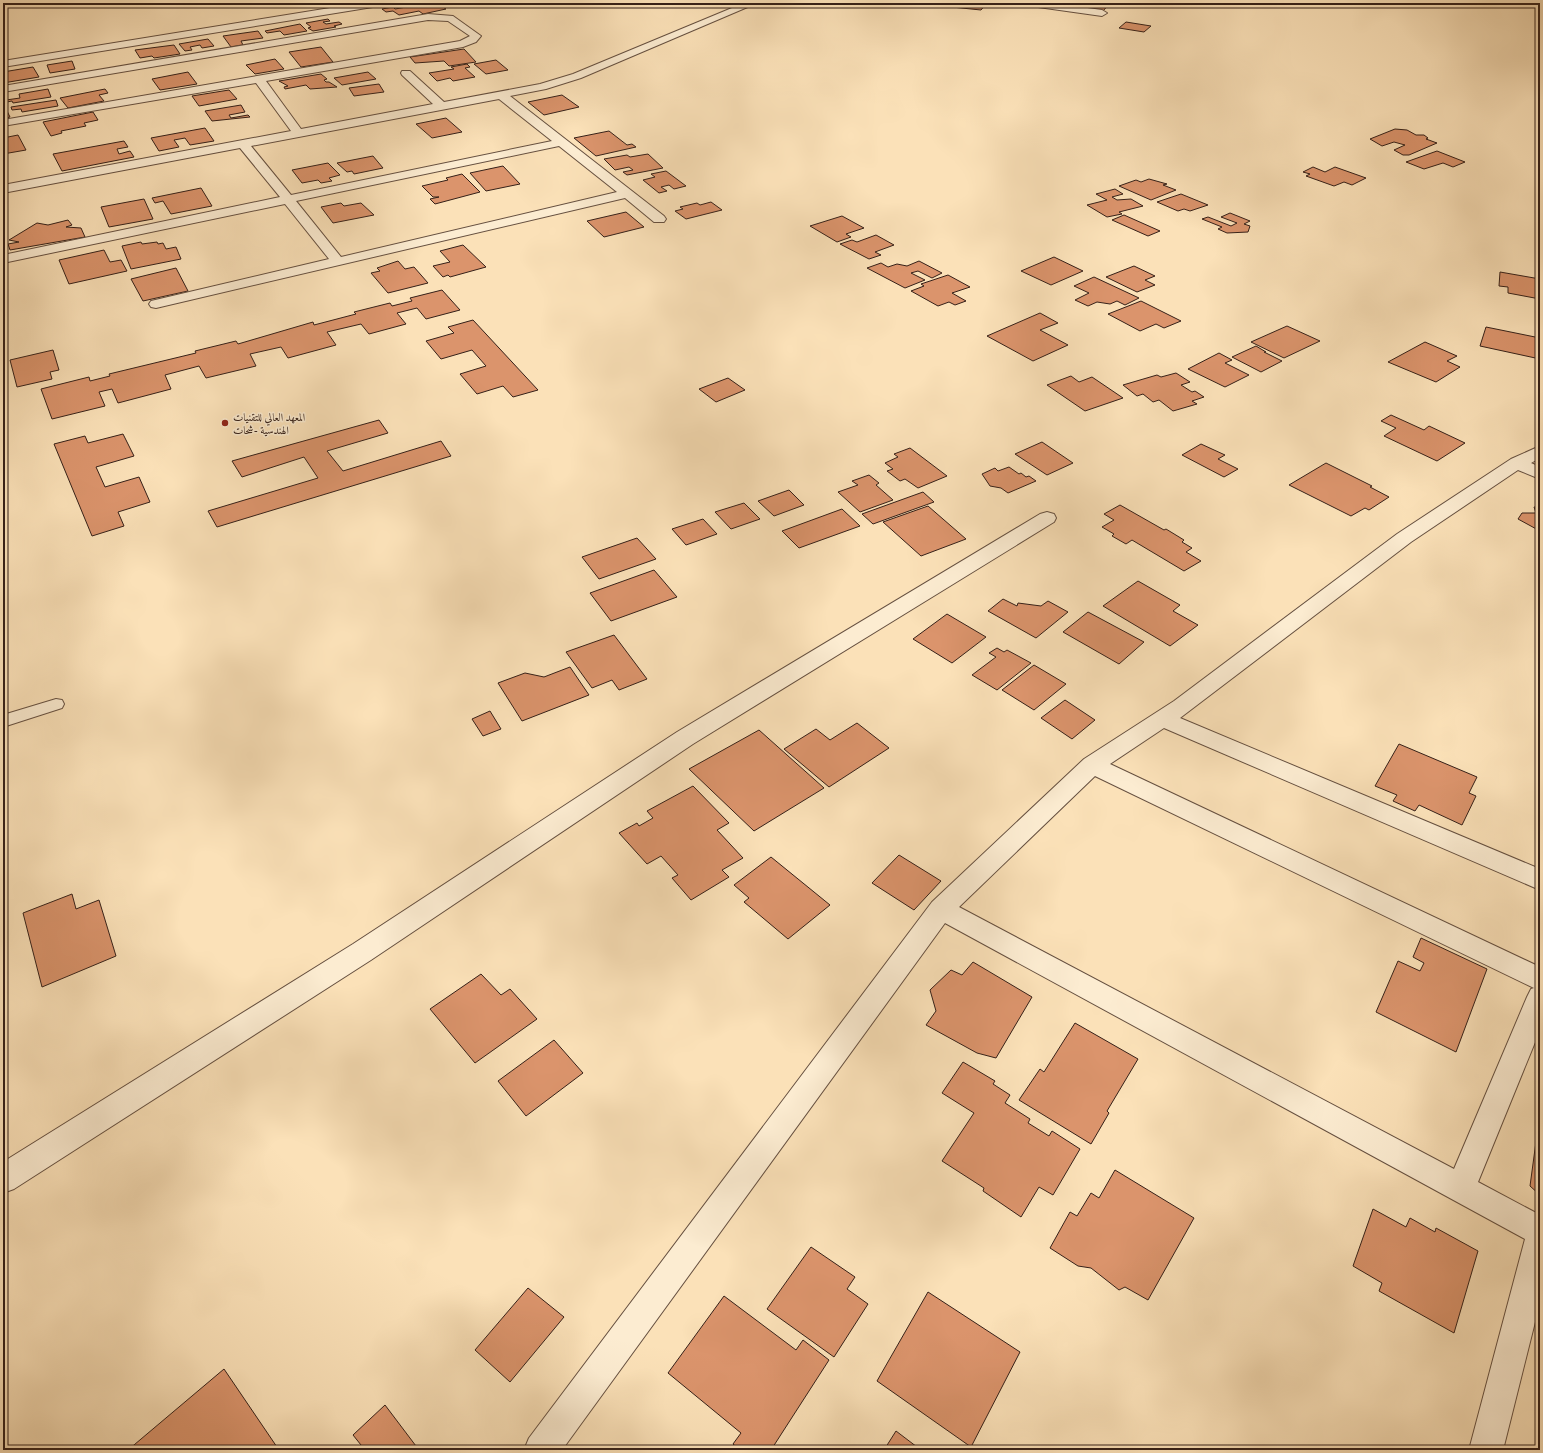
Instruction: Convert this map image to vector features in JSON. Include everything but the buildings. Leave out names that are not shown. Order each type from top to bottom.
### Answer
[{"type":"street","points":[[3,64],[379,3]]},
{"type":"street","points":[[3,188],[542,87],[577,76],[752,3]]},
{"type":"street","points":[[1031,3],[1102,13]]},
{"type":"street","points":[[3,89],[428,17],[450,18],[476,36],[472,40],[463,44],[3,123]]},
{"type":"street","points":[[406,73],[442,106]]},
{"type":"street","points":[[259,79],[298,133]]},
{"type":"street","points":[[501,94],[659,219]]},
{"type":"street","points":[[3,259],[562,142]]},
{"type":"street","points":[[243,143],[338,262]]},
{"type":"street","points":[[156,304],[627,194]]},
{"type":"street","points":[[540,1450],[941,909],[1092,765],[1162,719],[1404,538],[1517,463],[1540,451]]},
{"type":"street","points":[[1517,463],[1540,474]]},
{"type":"street","points":[[3,1179],[362,952],[685,738],[1047,518]]},
{"type":"street","points":[[1162,719],[1540,880]]},
{"type":"street","points":[[1092,765],[1540,979]]},
{"type":"street","points":[[941,909],[1540,1231]]},
{"type":"street","points":[[1461,1188],[1540,997]]},
{"type":"street","points":[[1486,1450],[1540,1240]]},
{"type":"lane","points":[[3,721],[56,704]]},
{"type":"place","name":"المعهد العالي للتقنيات الهندسية -شحات","points":[[225,423]]}]
